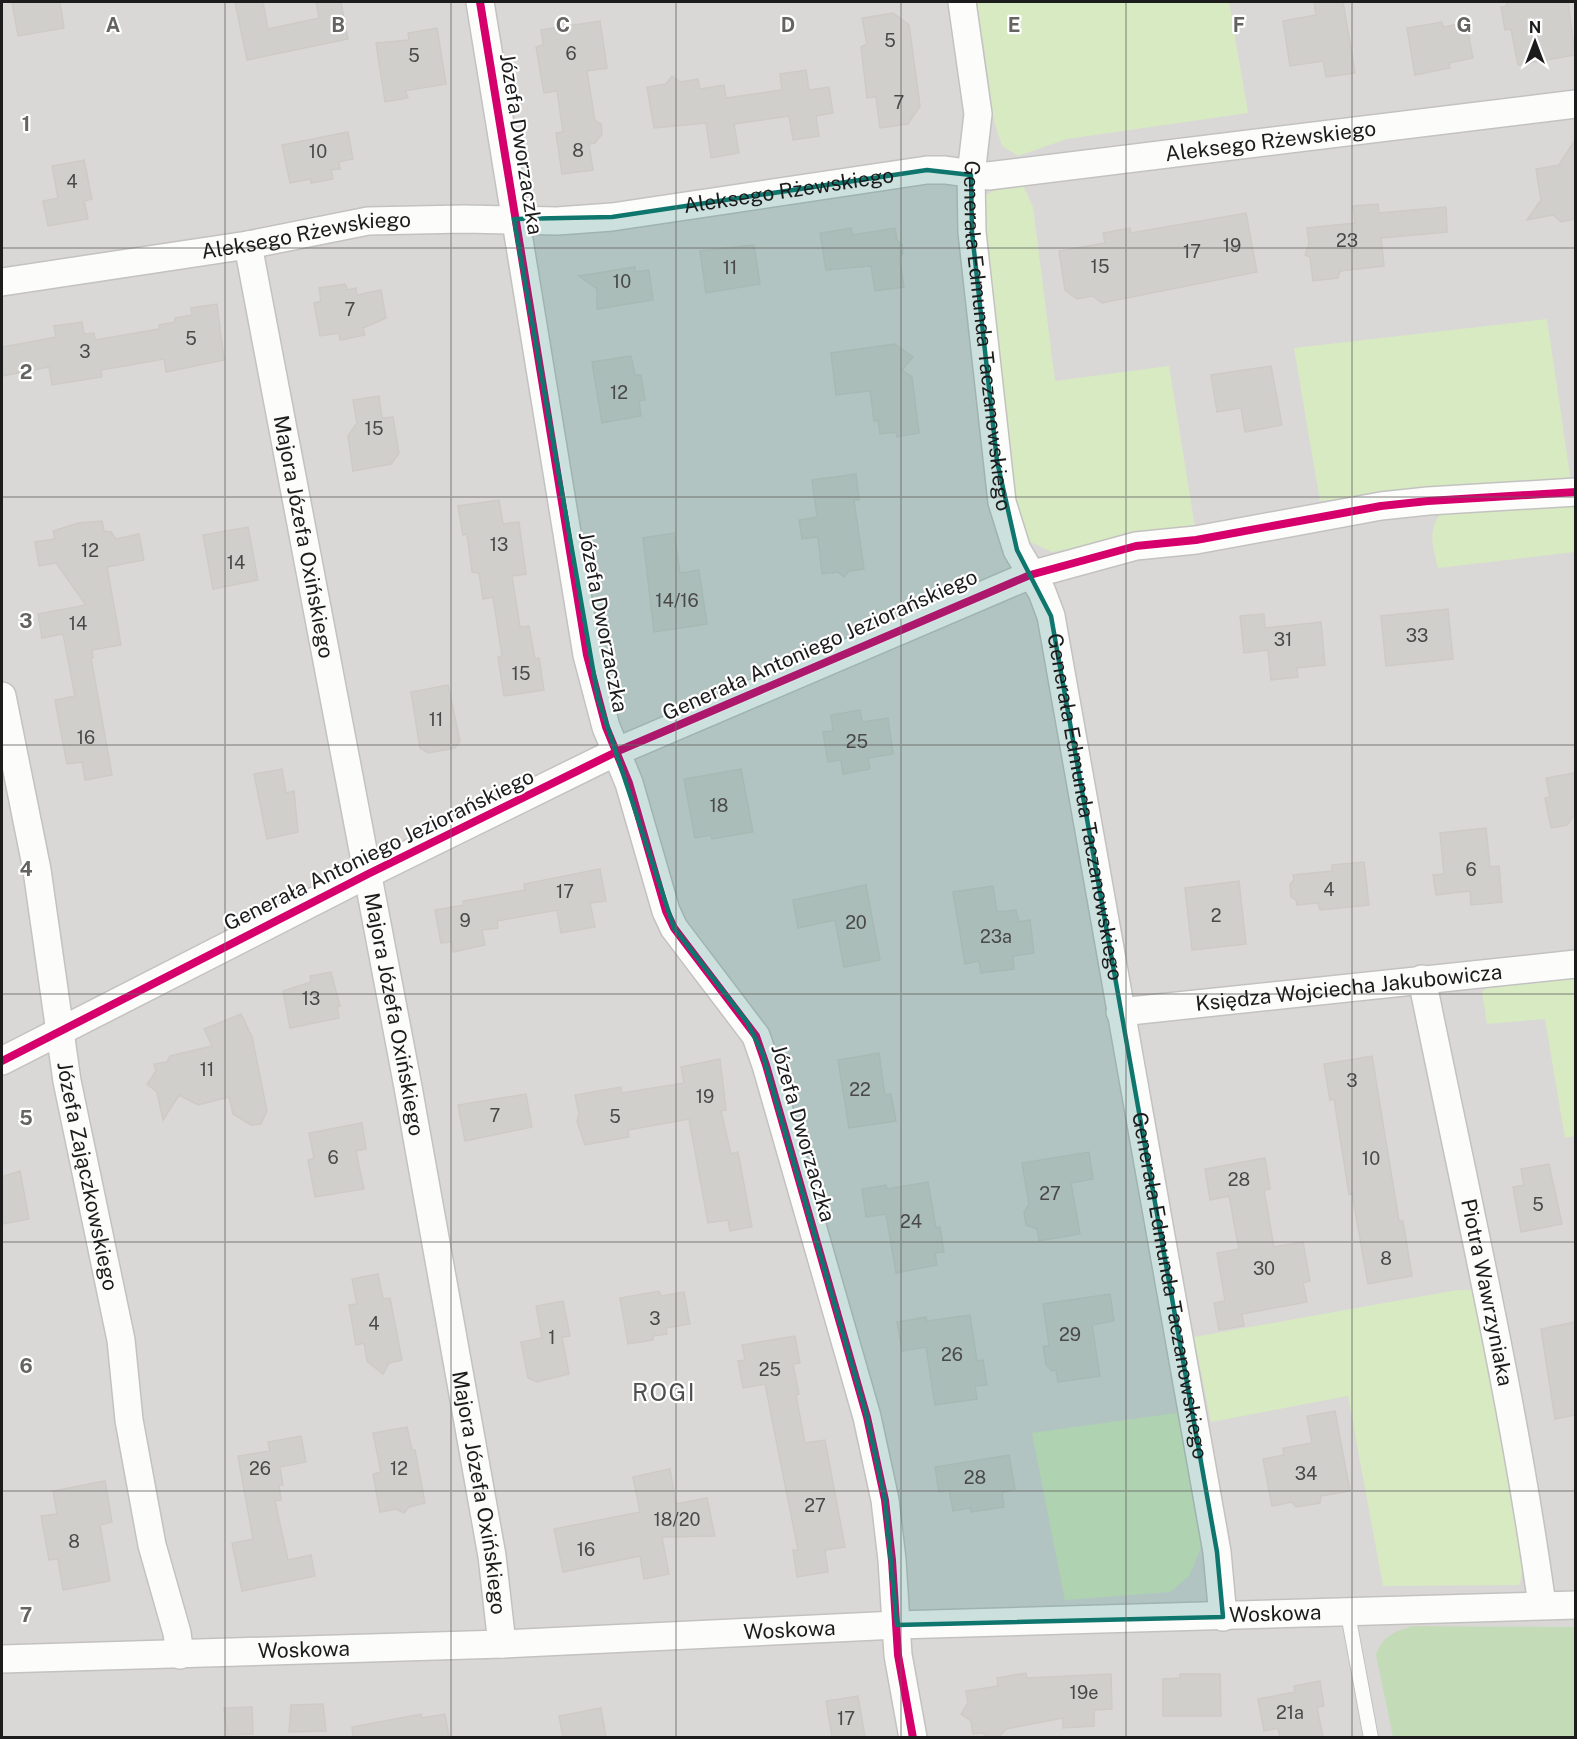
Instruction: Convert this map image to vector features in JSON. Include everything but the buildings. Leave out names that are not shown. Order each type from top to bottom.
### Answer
[{"type":"street","name":"Józefa Dworzaczka","points":[[480,2],[514,219],[588,655],[606,727],[618,751],[666,911],[674,928],[752,1029],[762,1052],[867,1417],[885,1500],[898,1655],[913,1737]]},
{"type":"street","name":"Generała Edmunda Taczanowskiego","points":[[962,2],[978,114],[971,175],[972,232],[1002,502],[1017,550],[1042,592],[1051,616],[1217,1552],[1223,1617]]},
{"type":"street","name":"Aleksego Rżewskiego","points":[[2,282],[248,245],[368,221],[514,219],[557,221],[612,217],[927,170],[988,176],[1378,130],[1575,104]]},
{"type":"street","name":"Majora Józefa Oxińskiego","points":[[248,245],[368,874],[492,1556],[502,1644]]},
{"type":"street","name":"Generała Antoniego Jeziorańskiego","points":[[2,1061],[60,1029],[368,874],[618,751],[1030,575],[1136,546],[1196,540],[1382,506],[1575,492]]},
{"type":"street","name":"Józefa Zajączkowskiego","points":[[2,696],[6,738],[37,870],[67,1081],[121,1340],[129,1420],[152,1545],[177,1633],[180,1655]]},
{"type":"street","name":"Księdza Wojciecha Jakubowicza","points":[[1120,1012],[1575,964]]},
{"type":"street","name":"Piotra Wawrzyniaka","points":[[1422,980],[1498,1351],[1530,1523],[1542,1605]]},
{"type":"street","name":"Woskowa","points":[[2,1659],[502,1644],[897,1625],[1348,1614],[1575,1605]]},
{"type":"lane","points":[[1348,1614],[1371,1737]]},
{"type":"highlighted area","points":[[927,170],[971,175],[972,232],[997,461],[1017,550],[1051,616],[1217,1552],[1223,1617],[897,1625],[885,1500],[867,1417],[762,1052],[747,1022],[674,928],[598,698],[514,219],[612,217]]},
{"type":"shaded area","points":[[2,2],[1575,2],[1575,1737],[2,1737]]},
{"type":"green space","points":[[973,2],[1229,2],[1248,113],[1067,139],[1018,156],[1002,146],[994,121],[983,39],[971,7]]},
{"type":"green space","points":[[1022,183],[1033,207],[1055,381],[1169,366],[1195,527],[1052,552],[1028,541],[1018,521],[981,198],[1000,187]]},
{"type":"green space","points":[[1547,319],[1571,482],[1320,501],[1294,348]]},
{"type":"green space","points":[[1575,501],[1575,552],[1438,568],[1432,537],[1435,523],[1444,509]]},
{"type":"green space","points":[[1575,978],[1575,1136],[1565,1138],[1545,1019],[1487,1024],[1482,992],[1488,986]]},
{"type":"green space","points":[[1457,1290],[1472,1290],[1482,1306],[1517,1496],[1522,1566],[1519,1585],[1383,1586],[1348,1396],[1211,1422],[1194,1337]]},
{"type":"green space","points":[[1177,1413],[1204,1540],[1189,1576],[1170,1592],[1065,1600],[1032,1433]]},
{"type":"green space","points":[[1412,1626],[1575,1627],[1575,1737],[1393,1737],[1376,1655],[1385,1639]]},
{"type":"cycle path","points":[[480,2],[587,655],[606,727],[629,783],[666,911],[674,928],[756,1036],[766,1065],[867,1417],[885,1500],[892,1560],[898,1655],[913,1738]]},
{"type":"cycle path","points":[[2,1061],[368,874],[618,751],[1030,575],[1136,546],[1196,540],[1381,506],[1576,492]]},
{"type":"district","name":"ROGI","points":[[664,1393]]}]
